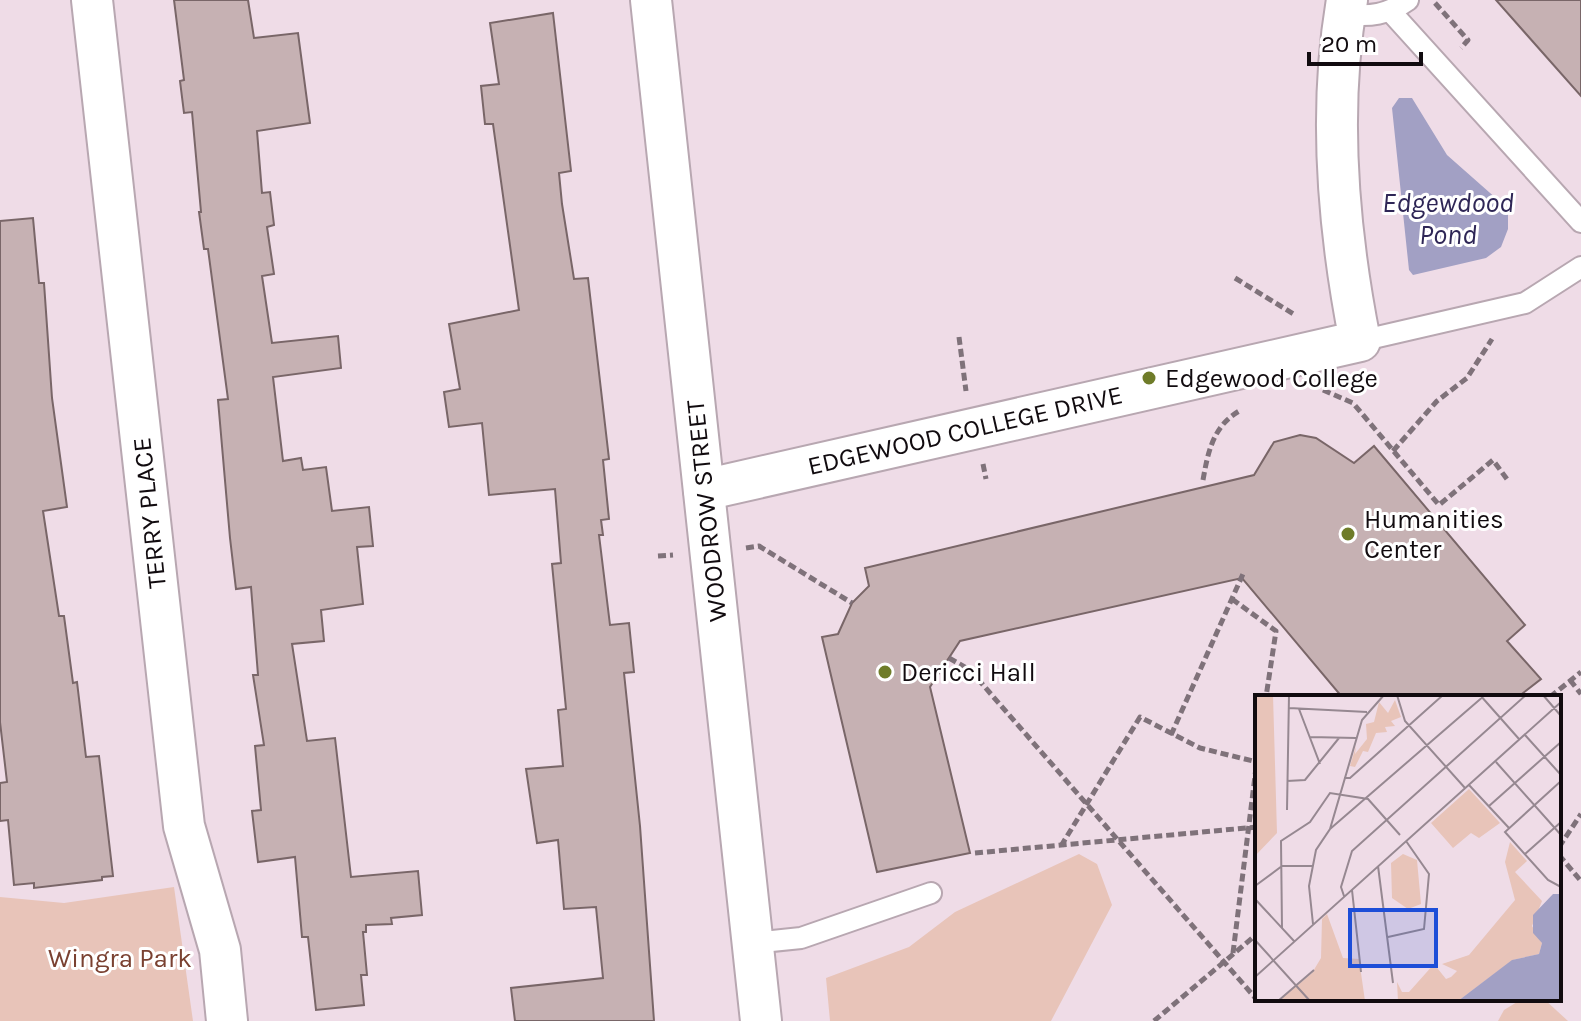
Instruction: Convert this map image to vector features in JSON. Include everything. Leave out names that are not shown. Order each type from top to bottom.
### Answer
[{"type":"street","name":"TERRY PLACE","points":[[92,0],[184,826],[220,950],[227,1021]]},
{"type":"street","name":"WOODROW STREET","points":[[651,0],[761,1021]]},
{"type":"street","points":[[1346,7],[1337,144],[1351,294],[1360,341]]},
{"type":"street","name":"EDGEWOOD COLLEGE DRIVE","points":[[704,490],[1360,341]]},
{"type":"lane","points":[[1346,7],[1371,17],[1391,12],[1408,0]]},
{"type":"lane","points":[[1391,12],[1581,222]]},
{"type":"lane","points":[[1360,341],[1525,303],[1581,267]]},
{"type":"lane","points":[[753,943],[801,938],[931,893]]},
{"type":"path","points":[[1235,278],[1298,317]]},
{"type":"path","points":[[1393,451],[1437,401],[1474,369],[1492,338],[1488,311]]},
{"type":"path","points":[[1316,390],[1353,403],[1439,505],[1493,460],[1509,482]]},
{"type":"path","points":[[1203,480],[1208,450],[1220,425],[1245,407]]},
{"type":"path","points":[[658,556],[759,546],[852,603]]},
{"type":"path","points":[[1171,735],[1243,574]]},
{"type":"path","points":[[1232,599],[1276,631],[1266,695]]},
{"type":"path","points":[[949,658],[970,670],[1255,998]]},
{"type":"path","points":[[1552,695],[1581,672]]},
{"type":"path","points":[[1570,680],[1581,694]]},
{"type":"path","points":[[1061,846],[1140,717],[1200,748],[1255,761]]},
{"type":"path","points":[[1233,953],[1255,774]]},
{"type":"path","points":[[1561,844],[1581,814]]},
{"type":"path","points":[[975,853],[1255,827]]},
{"type":"path","points":[[1561,857],[1581,881]]},
{"type":"path","points":[[1154,1021],[1255,936]]},
{"type":"green space","points":[[1079,854],[1097,864],[1112,905],[1051,1021],[830,1021],[826,978],[909,947],[955,912]]},
{"type":"green space","name":"Wingra Park","points":[[174,887],[193,1021],[0,1021],[0,897],[64,903]]},
{"type":"green space","points":[[1519,1001],[1546,1001],[1568,1021],[1498,1021],[1504,1010]]},
{"type":"water","name":"Edgewdood Pond","points":[[1399,98],[1412,98],[1447,155],[1498,200],[1508,215],[1508,229],[1501,247],[1486,258],[1413,275],[1409,270],[1392,108]]},
{"type":"building","points":[[174,0],[248,0],[254,38],[298,33],[310,123],[257,131],[262,193],[270,192],[274,225],[267,227],[274,274],[262,276],[272,343],[338,336],[341,368],[273,377],[283,461],[301,458],[303,470],[326,467],[332,511],[369,507],[373,546],[357,547],[363,604],[321,610],[324,641],[292,644],[307,741],[335,738],[351,877],[418,871],[422,915],[391,918],[392,924],[366,925],[366,932],[363,932],[367,975],[361,975],[364,1005],[316,1010],[308,937],[302,937],[295,857],[258,862],[252,811],[261,810],[255,746],[264,745],[253,675],[258,675],[251,587],[236,589],[218,400],[228,399],[208,249],[204,249],[199,212],[192,112],[184,113],[180,81],[184,80]]},
{"type":"building","points":[[1496,0],[1581,0],[1581,96]]},
{"type":"building","points":[[553,13],[571,171],[559,173],[562,204],[574,279],[588,278],[609,459],[603,460],[609,519],[601,520],[603,535],[599,535],[610,625],[629,623],[634,672],[624,673],[640,826],[654,1021],[515,1021],[511,988],[603,978],[596,907],[564,909],[558,840],[537,843],[526,769],[563,766],[558,710],[566,709],[552,564],[561,563],[555,489],[489,495],[482,423],[449,427],[444,392],[460,389],[449,324],[519,310],[493,124],[485,124],[481,86],[499,84],[490,23]]},
{"type":"building","points":[[33,218],[39,283],[44,283],[52,398],[67,507],[43,511],[59,616],[64,616],[73,683],[77,682],[86,757],[99,756],[113,876],[34,888],[34,883],[14,885],[8,820],[0,821],[0,783],[7,782],[0,722],[0,221]]},
{"type":"building","points":[[1300,435],[1316,438],[1354,463],[1374,446],[1525,625],[1507,641],[1541,679],[1521,695],[1340,695],[1242,578],[960,641],[930,687],[970,853],[877,872],[822,637],[838,634],[852,603],[869,586],[865,568],[1254,475],[1274,442]]},
{"type":"place","name":"Edgewood College","points":[[1149,378]]},
{"type":"place","name":"Humanities Center","points":[[1348,534]]},
{"type":"place","name":"Dericci Hall","points":[[885,672]]}]
